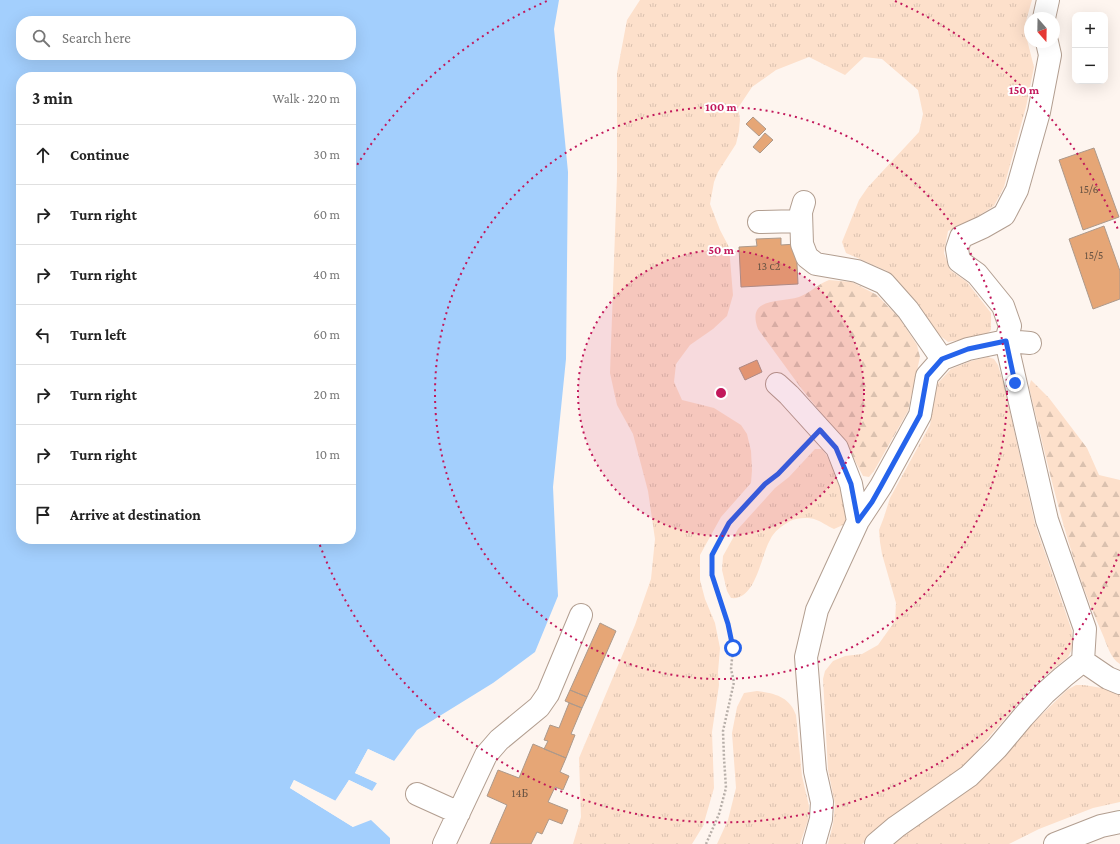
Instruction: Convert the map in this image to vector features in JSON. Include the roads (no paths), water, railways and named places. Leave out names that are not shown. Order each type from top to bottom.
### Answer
[{"type":"main road","points":[[1045,12],[1048,0]]},
{"type":"main road","points":[[1048,48],[1050,55],[1039,112],[1017,190],[1004,215],[961,237],[957,249],[959,261],[977,274],[1003,306],[1010,326],[1006,341],[1048,520],[1085,629],[1084,661]]},
{"type":"main road","points":[[759,222],[802,211],[802,244],[807,257],[816,264],[857,271],[884,283],[908,310],[942,359]]},
{"type":"main road","points":[[814,844],[821,819],[822,802],[815,771],[806,657],[817,610],[858,521],[872,502],[920,415],[927,376],[942,359],[968,349],[1006,341],[1030,343]]},
{"type":"main road","points":[[778,384],[836,448],[851,484],[858,521]]},
{"type":"main road","points":[[444,844],[486,755],[499,740],[539,707],[548,694],[581,614]]},
{"type":"main road","points":[[1084,661],[1116,678]]},
{"type":"main road","points":[[876,844],[896,827],[969,776],[997,748],[1045,693],[1084,661]]},
{"type":"main road","points":[[417,794],[459,813]]},
{"type":"main road","points":[[1055,844],[1101,826],[1120,822]]},
{"type":"water","points":[[0,0],[559,0],[554,29],[568,172],[566,359],[553,487],[558,596],[535,652],[493,683],[417,730],[394,761],[368,749],[355,773],[377,783],[372,791],[349,780],[336,801],[294,780],[290,788],[353,827],[371,820],[390,838],[390,844],[0,844]]}]
